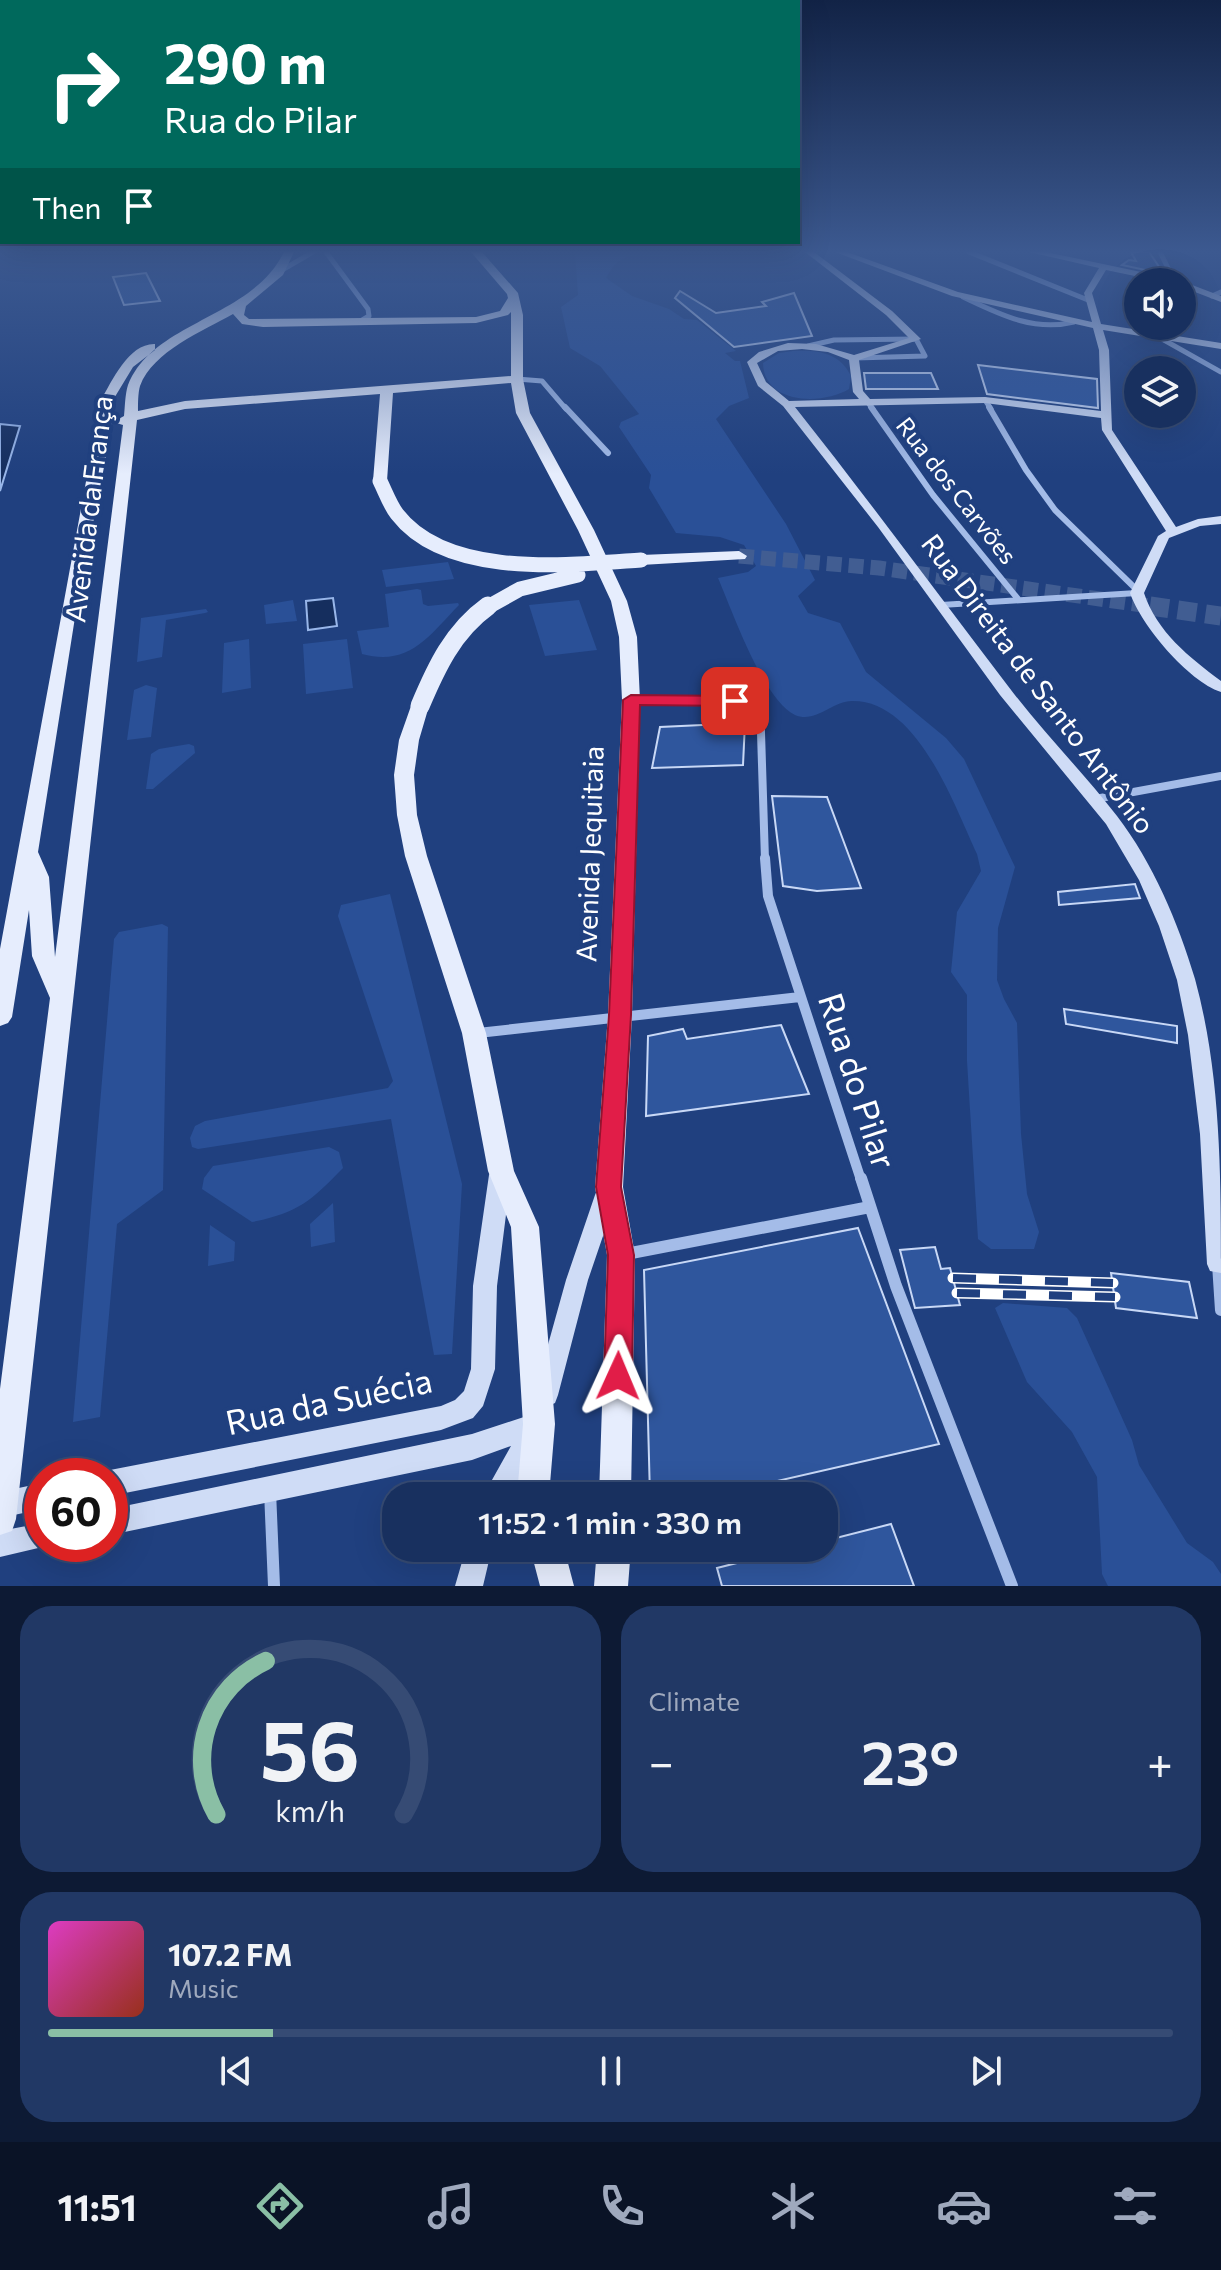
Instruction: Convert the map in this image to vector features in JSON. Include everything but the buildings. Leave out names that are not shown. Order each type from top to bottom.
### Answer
[{"type":"main road","name":"Avenida da França","points":[[0,1017],[107,400],[128,365],[164,340],[193,326]]},
{"type":"main road","name":"Avenida da França","points":[[1,1509],[134,386],[139,374],[150,362],[206,326]]},
{"type":"main road","name":"Avenida Jequitaia","points":[[517,326],[517,379],[523,413],[586,530],[619,601],[628,637],[631,700],[620,1015],[609,1187],[621,1255],[615,1482]]},
{"type":"main road","points":[[104,431],[130,417],[185,405],[517,379]]},
{"type":"main road","points":[[387,389],[380,481],[390,505],[406,524],[435,543],[460,553],[512,564],[642,563],[739,556]]},
{"type":"main road","points":[[534,1482],[539,1424],[525,1227],[501,1171],[474,1033],[416,856],[407,815],[404,775],[409,740],[420,706],[446,647],[461,627],[496,599],[534,583],[642,563]]},
{"type":"main road","points":[[27,850],[38,877],[43,956],[60,995]]},
{"type":"main road","points":[[551,1562],[557,1586]]},
{"type":"main road","points":[[611,1586],[613,1562]]},
{"type":"street","points":[[807,346],[828,348],[854,358],[925,356],[916,339],[900,326]]},
{"type":"street","points":[[1098,326],[1124,328]]},
{"type":"street","points":[[1098,326],[1104,350],[1107,430],[1172,531]]},
{"type":"street","points":[[807,346],[834,340],[916,339]]},
{"type":"street","points":[[854,358],[916,339]]},
{"type":"street","points":[[1169,340],[1221,372]]},
{"type":"street","points":[[1195,340],[1221,346]]},
{"type":"street","name":"Rua Direita de Santo Antônio","points":[[807,346],[770,351],[752,362],[762,384],[787,404],[882,524],[1005,692],[1094,799],[1126,842],[1148,880],[1186,980],[1198,1035],[1210,1134],[1220,1263]]},
{"type":"street","points":[[854,358],[858,392],[868,403]]},
{"type":"street","points":[[517,379],[537,380],[549,386],[572,417],[608,453]]},
{"type":"street","points":[[787,404],[985,400],[1106,415]]},
{"type":"street","points":[[985,400],[1026,470],[1055,510],[1137,592],[1144,612],[1168,641],[1221,688]]},
{"type":"street","name":"Rua dos Carvões","points":[[868,403],[933,495],[1018,599]]},
{"type":"street","points":[[1157,508],[1198,523]]},
{"type":"street","points":[[1137,592],[1164,536],[1198,523],[1221,520]]},
{"type":"street","points":[[941,605],[1137,592]]},
{"type":"street","name":"Rua do Pilar","points":[[631,700],[760,701],[761,796],[768,896],[918,1343],[1012,1586]]},
{"type":"street","points":[[1094,799],[1221,776]]},
{"type":"street","points":[[474,1033],[800,997]]},
{"type":"street","name":"Rua da Suécia","points":[[128,1479],[441,1418],[464,1409],[474,1398],[483,1369],[485,1286],[501,1171]]},
{"type":"street","points":[[504,1482],[539,1424],[577,1280],[609,1187]]},
{"type":"street","points":[[621,1255],[870,1207]]},
{"type":"street","points":[[1220,1263],[1221,1310]]},
{"type":"street","points":[[128,1518],[472,1447],[539,1424]]},
{"type":"street","points":[[269,1489],[274,1586]]},
{"type":"street","points":[[1,1509],[24,1502]]},
{"type":"street","points":[[0,1544],[24,1539]]},
{"type":"street","points":[[469,1586],[475,1562]]},
{"type":"shaded area","points":[[565,326],[705,326],[736,351],[725,353],[740,361],[749,398],[729,406],[716,419],[786,524],[815,580],[798,596],[808,613],[840,623],[866,672],[946,738],[964,759],[1015,867],[998,928],[997,980],[1017,1023],[1021,1134],[1027,1194],[1039,1232],[1034,1249],[991,1249],[978,1239],[967,1061],[967,995],[951,972],[957,912],[981,871],[977,854],[945,784],[915,736],[897,718],[876,706],[846,702],[803,717],[783,706],[760,673],[718,578],[748,572],[756,566],[744,545],[720,537],[676,533],[649,488],[651,475],[619,427],[621,422],[639,414],[600,366],[570,348]]},
{"type":"shaded area","points":[[819,352],[834,357],[851,376],[849,389],[825,398],[811,399],[784,394],[773,387],[766,377],[763,363],[779,353]]},
{"type":"shaded area","points":[[0,424],[20,426],[0,491]]},
{"type":"shaded area","points":[[448,562],[454,579],[386,587],[382,570]]},
{"type":"shaded area","points":[[421,590],[423,604],[428,606],[459,605],[417,646],[393,656],[362,654],[357,631],[389,627],[385,594]]},
{"type":"shaded area","points":[[333,598],[337,626],[308,630],[306,601]]},
{"type":"shaded area","points":[[293,600],[297,621],[266,624],[264,605]]},
{"type":"shaded area","points":[[579,600],[597,650],[545,656],[529,605]]},
{"type":"shaded area","points":[[206,609],[208,612],[166,620],[162,657],[137,662],[141,618]]},
{"type":"shaded area","points":[[249,639],[251,688],[222,693],[224,643]]},
{"type":"shaded area","points":[[347,639],[353,688],[306,694],[303,644]]},
{"type":"shaded area","points":[[146,685],[157,688],[151,737],[127,740],[134,690]]},
{"type":"shaded area","points":[[189,744],[194,746],[195,753],[153,789],[146,789],[151,754],[159,749]]},
{"type":"shaded area","points":[[390,894],[462,1184],[452,1354],[434,1355],[391,1119],[198,1149],[192,1147],[190,1138],[195,1126],[205,1121],[388,1088],[393,1081],[338,916],[341,905]]},
{"type":"shaded area","points":[[162,924],[168,927],[163,1190],[117,1224],[100,1417],[73,1422],[114,939],[119,932]]},
{"type":"shaded area","points":[[329,1147],[339,1152],[343,1168],[303,1204],[281,1214],[252,1222],[202,1189],[204,1178],[213,1166]]},
{"type":"shaded area","points":[[333,1203],[335,1242],[311,1247],[310,1224]]},
{"type":"shaded area","points":[[210,1225],[235,1242],[234,1261],[208,1266]]},
{"type":"shaded area","points":[[1003,1303],[1067,1308],[1077,1318],[1132,1440],[1139,1465],[1187,1543],[1213,1562],[1221,1574],[1221,1586],[1108,1586],[1102,1574],[1097,1477],[1072,1432],[1027,1382],[995,1308]]},
{"type":"tunnel","points":[[739,556],[879,568],[1164,608]]},
{"type":"tunnel","points":[[1150,606],[1221,616]]},
{"type":"railway","points":[[953,1278],[1113,1283]]},
{"type":"railway","points":[[957,1293],[1115,1297]]},
{"type":"route","points":[[618,1376],[621,1255],[609,1187],[620,1015],[631,700],[735,701]]}]
